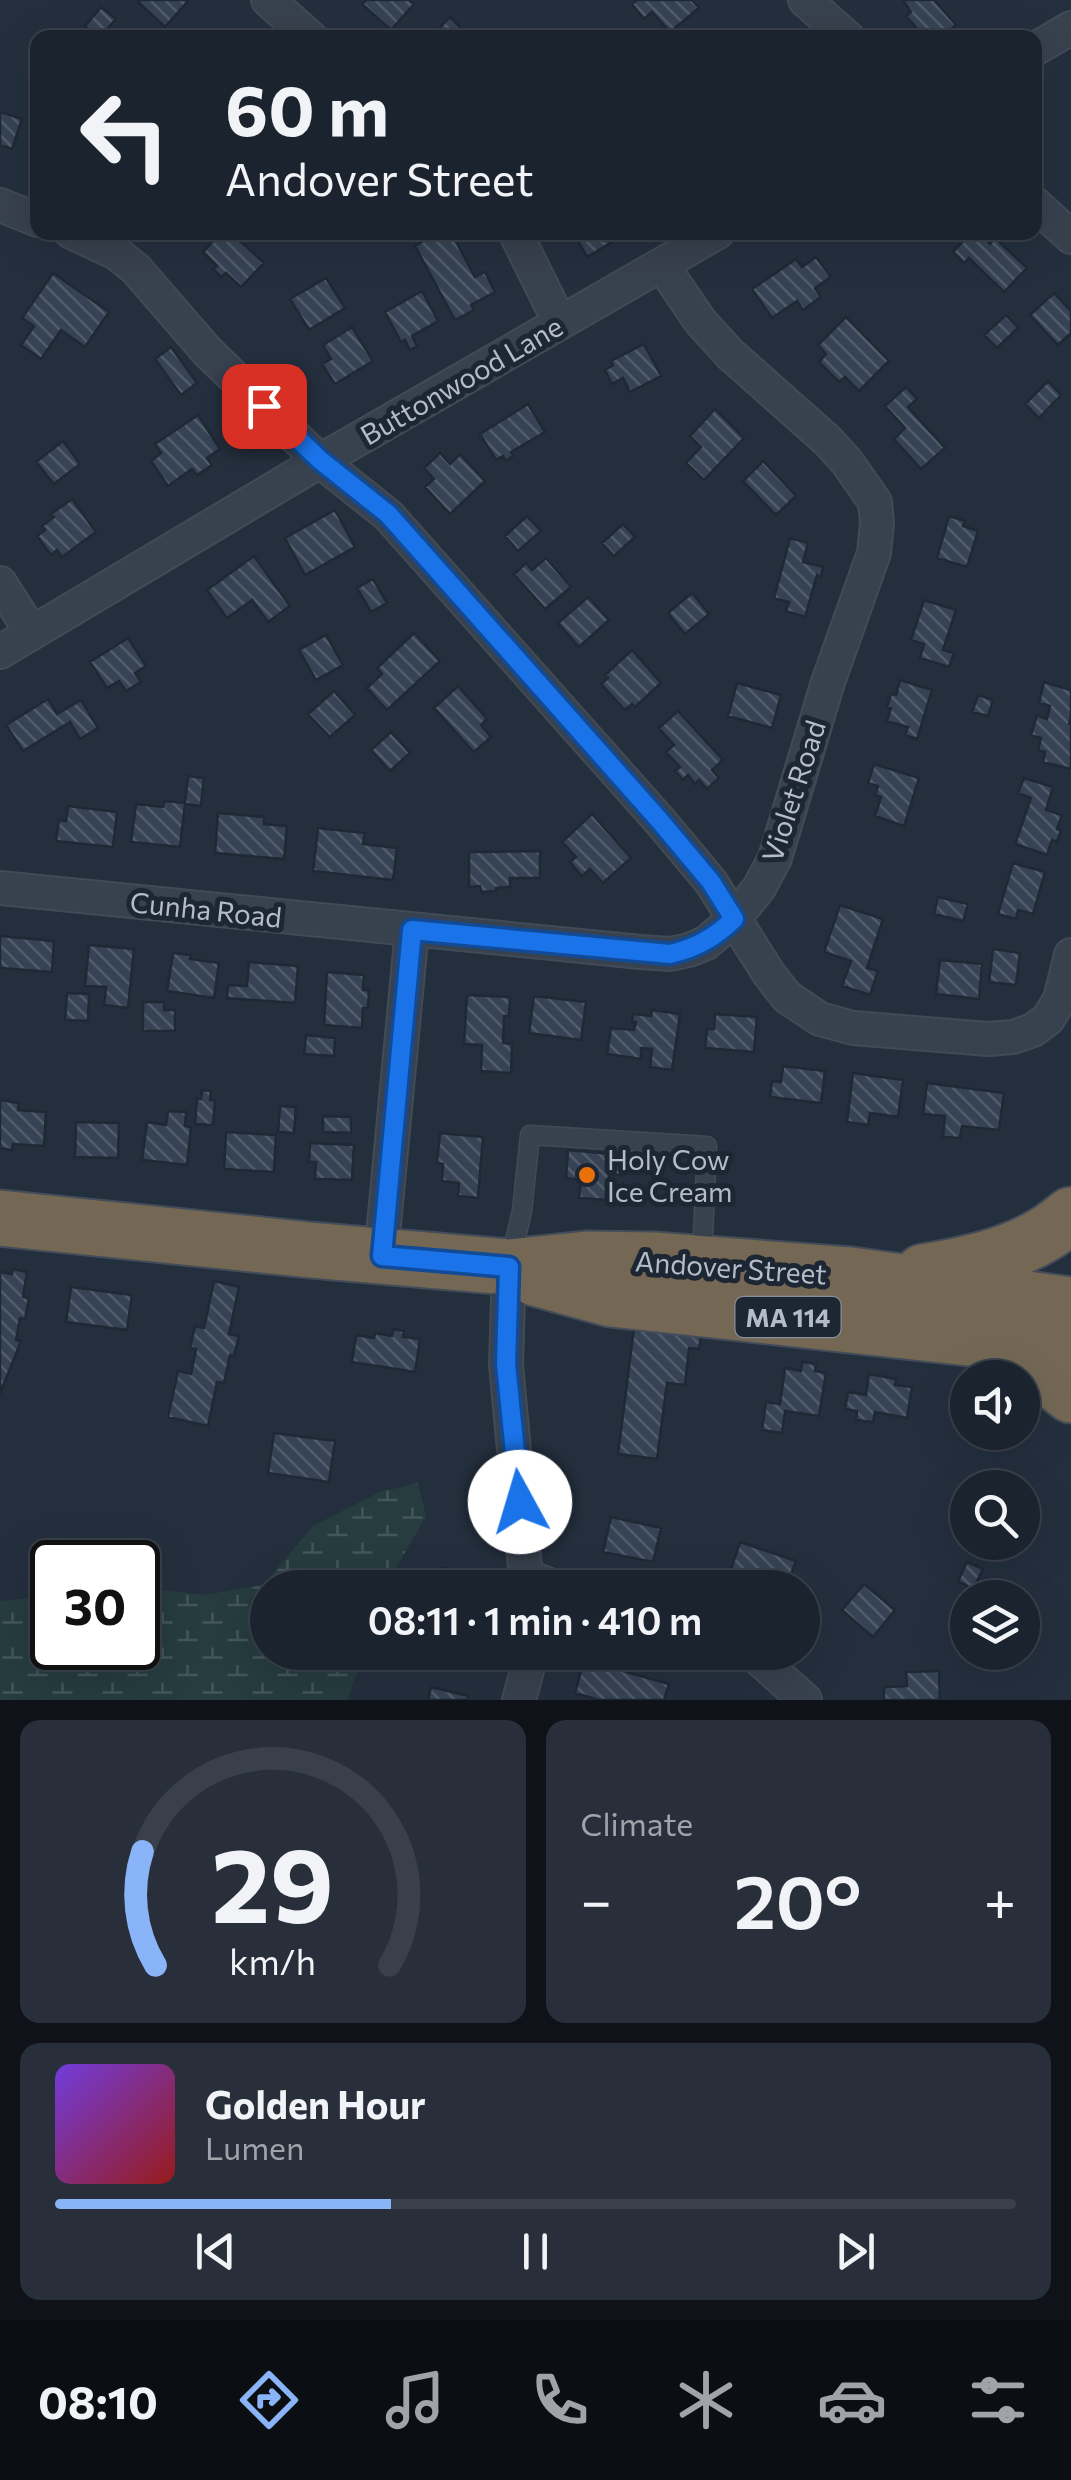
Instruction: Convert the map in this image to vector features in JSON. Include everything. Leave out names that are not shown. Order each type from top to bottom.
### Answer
[{"type":"highway","points":[[850,1275],[917,1273],[962,1266],[1045,1234],[1071,1215]]},
{"type":"highway","name":"Andover Street","points":[[0,1218],[509,1267],[588,1259],[654,1260],[702,1244],[850,1275],[1071,1305]]},
{"type":"highway","name":"Andover Street","points":[[509,1267],[611,1299],[1071,1349]]},
{"type":"highway","points":[[953,1335],[1038,1369],[1071,1395]]},
{"type":"street","points":[[268,0],[303,30]]},
{"type":"street","points":[[804,0],[839,30]]},
{"type":"street","points":[[1042,45],[1071,28]]},
{"type":"street","points":[[0,206],[30,217]]},
{"type":"street","points":[[1042,210],[1071,237]]},
{"type":"street","points":[[89,240],[116,252],[136,268],[208,351],[320,460],[388,514],[711,882],[787,997],[820,1019],[854,1028],[988,1040],[1013,1037],[1048,1019],[1060,999],[1071,955]]},
{"type":"street","points":[[520,240],[560,324]]},
{"type":"street","name":"Buttonwood Lane","points":[[0,652],[320,460],[704,240]]},
{"type":"street","name":"Violet Road","points":[[412,930],[670,954],[706,943],[734,919],[760,888],[774,858],[828,682],[874,553],[878,523],[875,502],[828,441],[730,354],[700,320],[662,264]]},
{"type":"street","points":[[0,583],[32,633]]},
{"type":"street","name":"Cunha Road","points":[[0,888],[412,930]]},
{"type":"street","points":[[382,1256],[412,930]]},
{"type":"street","points":[[509,1267],[506,1364],[526,1570]]},
{"type":"street","points":[[519,1700],[527,1670]]},
{"type":"street","points":[[772,1670],[806,1700]]},
{"type":"lane","points":[[509,1267],[522,1211],[530,1135],[706,1146],[702,1244]]},
{"type":"green space","points":[[418,1483],[426,1516],[396,1570],[276,1570],[313,1526],[380,1492]]},
{"type":"green space","points":[[250,1587],[250,1670],[358,1670],[347,1700],[0,1700],[0,1601],[30,1598],[30,1670],[160,1670],[160,1590],[204,1595]]},
{"type":"building","points":[[140,0],[189,0],[165,27]]},
{"type":"building","points":[[366,0],[409,0],[414,4],[391,30],[362,4]]},
{"type":"building","points":[[637,0],[692,0],[699,8],[668,30],[652,12],[644,19],[632,4]]},
{"type":"building","points":[[903,0],[934,0],[956,25],[950,30],[918,30],[906,16],[911,12]]},
{"type":"building","points":[[101,7],[116,19],[106,30],[90,30],[85,26]]},
{"type":"building","points":[[450,17],[463,30],[438,30]]},
{"type":"building","points":[[0,112],[22,119],[12,149],[0,145]]},
{"type":"building","points":[[214,240],[239,240],[264,263],[241,287],[226,273],[221,277],[213,269],[217,266],[203,252]]},
{"type":"building","points":[[425,240],[455,240],[475,277],[485,272],[495,292],[471,305],[474,310],[455,320],[415,246]]},
{"type":"building","points":[[577,240],[616,240],[587,257]]},
{"type":"building","points":[[964,240],[986,240],[990,244],[997,240],[1027,268],[1004,292],[969,258],[964,263],[953,252]]},
{"type":"building","points":[[816,257],[831,277],[815,288],[821,297],[803,310],[797,301],[772,318],[752,289],[796,259],[802,267]]},
{"type":"building","points":[[53,273],[109,312],[85,347],[61,330],[41,359],[21,345],[34,326],[22,318]]},
{"type":"building","points":[[326,278],[345,308],[309,330],[290,299]]},
{"type":"building","points":[[422,291],[438,321],[412,336],[417,346],[410,350],[405,340],[401,342],[385,312]]},
{"type":"building","points":[[1054,293],[1071,311],[1071,333],[1058,345],[1030,315]]},
{"type":"building","points":[[1006,315],[1018,328],[997,348],[984,335]]},
{"type":"building","points":[[846,317],[889,361],[859,391],[845,377],[839,382],[819,362],[826,354],[818,345]]},
{"type":"building","points":[[352,327],[373,361],[335,384],[322,364],[331,359],[323,345]]},
{"type":"building","points":[[644,344],[661,376],[630,392],[623,378],[612,384],[605,370],[613,365],[611,361]]},
{"type":"building","points":[[171,347],[197,383],[181,395],[155,359]]},
{"type":"building","points":[[1048,381],[1061,395],[1039,418],[1025,404]]},
{"type":"building","points":[[906,387],[917,399],[908,407],[945,448],[921,469],[894,439],[905,428],[885,406]]},
{"type":"building","points":[[528,404],[545,432],[511,452],[513,456],[506,461],[503,456],[496,460],[480,434]]},
{"type":"building","points":[[715,409],[744,438],[704,480],[686,463],[701,447],[690,436]]},
{"type":"building","points":[[198,415],[220,449],[207,458],[212,465],[197,475],[192,469],[168,486],[151,461],[161,453],[155,444]]},
{"type":"building","points":[[63,441],[80,464],[54,484],[36,462]]},
{"type":"building","points":[[440,453],[450,464],[460,454],[485,481],[450,514],[425,487],[434,479],[424,468]]},
{"type":"building","points":[[763,461],[796,496],[776,515],[743,481]]},
{"type":"building","points":[[72,499],[96,532],[62,557],[57,550],[51,555],[37,536],[54,517],[51,514]]},
{"type":"building","points":[[335,510],[355,547],[305,575],[285,538]]},
{"type":"building","points":[[527,516],[541,531],[518,551],[505,536]]},
{"type":"building","points":[[949,516],[978,531],[967,567],[937,558]]},
{"type":"building","points":[[623,524],[635,537],[614,556],[602,543]]},
{"type":"building","points":[[790,538],[808,543],[803,562],[823,567],[805,617],[786,611],[789,602],[774,598]]},
{"type":"building","points":[[254,556],[290,606],[268,622],[252,600],[227,618],[207,590]]},
{"type":"building","points":[[546,558],[571,587],[545,609],[514,574],[526,563],[532,570]]},
{"type":"building","points":[[373,579],[387,603],[371,612],[357,588]]},
{"type":"building","points":[[692,593],[709,614],[685,634],[668,613]]},
{"type":"building","points":[[588,597],[609,620],[579,647],[558,623]]},
{"type":"building","points":[[924,600],[956,610],[943,650],[954,653],[949,667],[920,658],[924,644],[911,640]]},
{"type":"building","points":[[414,633],[440,661],[387,710],[367,688],[382,674],[377,668]]},
{"type":"building","points":[[326,635],[343,665],[316,680],[299,650]]},
{"type":"building","points":[[128,638],[146,666],[135,673],[141,682],[126,691],[119,681],[107,688],[90,662]]},
{"type":"building","points":[[632,650],[661,683],[635,707],[632,704],[625,710],[601,684],[608,678],[605,675]]},
{"type":"building","points":[[900,680],[932,690],[917,739],[905,735],[908,727],[887,721],[891,694],[896,695]]},
{"type":"building","points":[[1044,682],[1071,690],[1071,769],[1043,762],[1045,752],[1038,750],[1041,738],[1031,735],[1037,715],[1047,719],[1050,706],[1039,703]]},
{"type":"building","points":[[737,683],[781,695],[772,728],[728,716]]},
{"type":"building","points":[[458,686],[487,719],[481,725],[491,737],[474,752],[434,708]]},
{"type":"building","points":[[334,691],[355,715],[330,737],[308,714]]},
{"type":"building","points":[[978,695],[993,700],[988,716],[972,712]]},
{"type":"building","points":[[48,699],[57,714],[81,700],[98,728],[80,739],[70,722],[23,751],[6,725]]},
{"type":"building","points":[[678,711],[723,760],[712,770],[719,778],[707,789],[699,780],[695,784],[688,775],[683,780],[675,771],[680,767],[666,752],[674,745],[659,728]]},
{"type":"building","points":[[391,732],[410,753],[390,771],[371,750]]},
{"type":"building","points":[[874,764],[919,778],[904,826],[875,816],[881,797],[875,795],[878,786],[868,783]]},
{"type":"building","points":[[188,776],[204,778],[201,806],[185,804],[180,847],[131,842],[136,804],[163,807],[164,801],[185,803]]},
{"type":"building","points":[[1024,778],[1053,787],[1046,810],[1062,815],[1057,842],[1052,840],[1047,855],[1015,844],[1031,798],[1018,793]]},
{"type":"building","points":[[68,806],[117,812],[113,847],[56,841],[59,820],[66,821]]},
{"type":"building","points":[[218,813],[264,817],[264,824],[287,826],[284,859],[215,853]]},
{"type":"building","points":[[592,814],[631,858],[603,883],[590,869],[582,876],[570,862],[576,857],[562,842]]},
{"type":"building","points":[[318,828],[365,833],[363,844],[397,848],[393,880],[313,871]]},
{"type":"building","points":[[540,851],[540,878],[510,878],[510,887],[496,891],[481,892],[480,886],[469,887],[469,852]]},
{"type":"building","points":[[1013,863],[1045,872],[1033,914],[1018,910],[1016,919],[998,914]]},
{"type":"building","points":[[938,897],[968,904],[963,921],[934,914]]},
{"type":"building","points":[[840,905],[883,919],[867,968],[878,971],[870,995],[842,986],[851,961],[824,952]]},
{"type":"building","points":[[0,936],[54,941],[52,972],[0,968]]},
{"type":"building","points":[[89,945],[134,949],[128,1008],[104,1005],[106,987],[85,986]]},
{"type":"building","points":[[993,949],[1020,953],[1016,985],[989,982]]},
{"type":"building","points":[[173,953],[219,963],[214,998],[167,991]]},
{"type":"building","points":[[940,960],[982,964],[979,999],[936,994]]},
{"type":"building","points":[[249,962],[298,966],[295,1003],[227,998],[228,985],[247,986]]},
{"type":"building","points":[[327,972],[364,975],[363,990],[369,990],[362,1028],[324,1025]]},
{"type":"building","points":[[67,993],[89,994],[88,1021],[65,1020]]},
{"type":"building","points":[[467,995],[510,997],[509,1016],[504,1016],[503,1043],[512,1044],[511,1073],[481,1071],[482,1045],[464,1044]]},
{"type":"building","points":[[534,996],[586,1002],[581,1040],[529,1033]]},
{"type":"building","points":[[143,1002],[164,1002],[164,1010],[175,1010],[175,1031],[143,1031]]},
{"type":"building","points":[[652,1010],[680,1014],[672,1070],[650,1067],[652,1049],[641,1048],[641,1059],[607,1054],[611,1028],[634,1030],[633,1014],[651,1016]]},
{"type":"building","points":[[715,1014],[757,1017],[754,1052],[705,1048],[707,1029],[714,1029]]},
{"type":"building","points":[[306,1035],[335,1038],[334,1056],[304,1054]]},
{"type":"building","points":[[783,1066],[825,1071],[821,1103],[770,1097],[772,1081],[781,1082]]},
{"type":"building","points":[[853,1073],[903,1080],[898,1117],[870,1113],[868,1125],[847,1122]]},
{"type":"building","points":[[927,1083],[1004,1093],[999,1130],[962,1126],[960,1138],[943,1137],[945,1116],[923,1114]]},
{"type":"building","points":[[202,1090],[211,1091],[210,1100],[215,1100],[213,1125],[195,1124],[197,1098],[201,1099]]},
{"type":"building","points":[[0,1100],[19,1103],[18,1110],[46,1112],[44,1146],[13,1144],[12,1150],[0,1148]]},
{"type":"building","points":[[280,1106],[296,1107],[294,1133],[278,1132]]},
{"type":"building","points":[[168,1111],[186,1112],[185,1126],[191,1127],[187,1165],[142,1160],[147,1122],[166,1125]]},
{"type":"building","points":[[323,1116],[351,1117],[351,1133],[323,1132]]},
{"type":"building","points":[[76,1122],[119,1123],[118,1158],[75,1157]]},
{"type":"building","points":[[226,1132],[276,1135],[274,1172],[224,1169]]},
{"type":"building","points":[[440,1133],[483,1137],[478,1198],[458,1196],[459,1183],[442,1181],[443,1164],[437,1163]]},
{"type":"building","points":[[310,1143],[354,1145],[352,1180],[315,1179],[316,1162],[309,1162]]},
{"type":"building","name":"Holy Cow Ice Cream","points":[[568,1150],[623,1155],[621,1175],[609,1174],[607,1200],[579,1198],[581,1180],[566,1178]]},
{"type":"building","points":[[13,1269],[27,1272],[23,1297],[29,1298],[25,1319],[20,1318],[16,1340],[21,1341],[0,1394],[0,1272],[12,1274]]},
{"type":"building","points":[[214,1281],[239,1287],[229,1334],[239,1336],[224,1383],[217,1382],[208,1426],[168,1417],[178,1371],[191,1374],[196,1349],[190,1348],[195,1326],[204,1328]]},
{"type":"building","points":[[71,1287],[132,1295],[127,1330],[66,1322]]},
{"type":"building","points":[[634,1328],[701,1337],[699,1349],[689,1348],[685,1385],[667,1383],[657,1459],[618,1454]]},
{"type":"building","points":[[393,1329],[404,1331],[403,1337],[420,1339],[415,1372],[352,1362],[356,1335],[392,1336]]},
{"type":"building","points":[[802,1362],[816,1364],[815,1371],[826,1373],[819,1416],[785,1411],[782,1433],[762,1430],[766,1402],[780,1404],[785,1368],[801,1371]]},
{"type":"building","points":[[869,1374],[896,1379],[895,1385],[912,1387],[907,1418],[875,1412],[873,1422],[856,1420],[857,1411],[845,1409],[848,1392],[866,1395]]},
{"type":"building","points":[[274,1433],[335,1441],[329,1482],[268,1473]]},
{"type":"building","points":[[611,1517],[661,1528],[653,1562],[603,1552]]},
{"type":"building","points":[[740,1542],[796,1561],[793,1570],[731,1570]]},
{"type":"building","points":[[967,1562],[983,1569],[978,1580],[958,1580]]},
{"type":"building","points":[[864,1584],[895,1610],[873,1637],[842,1610]]},
{"type":"building","points":[[581,1670],[619,1670],[669,1684],[664,1700],[599,1700],[575,1693]]},
{"type":"building","points":[[939,1671],[940,1700],[884,1700],[884,1687],[907,1686],[906,1672]]},
{"type":"building","points":[[431,1687],[468,1696],[467,1700],[428,1700]]},
{"type":"place","name":"Holy Cow Ice Cream","points":[[587,1175]]},
{"type":"route","points":[[264,406],[320,460],[388,514],[660,821],[711,882],[734,919],[706,943],[670,954],[412,930],[382,1256],[509,1267],[506,1364],[520,1502]]}]
